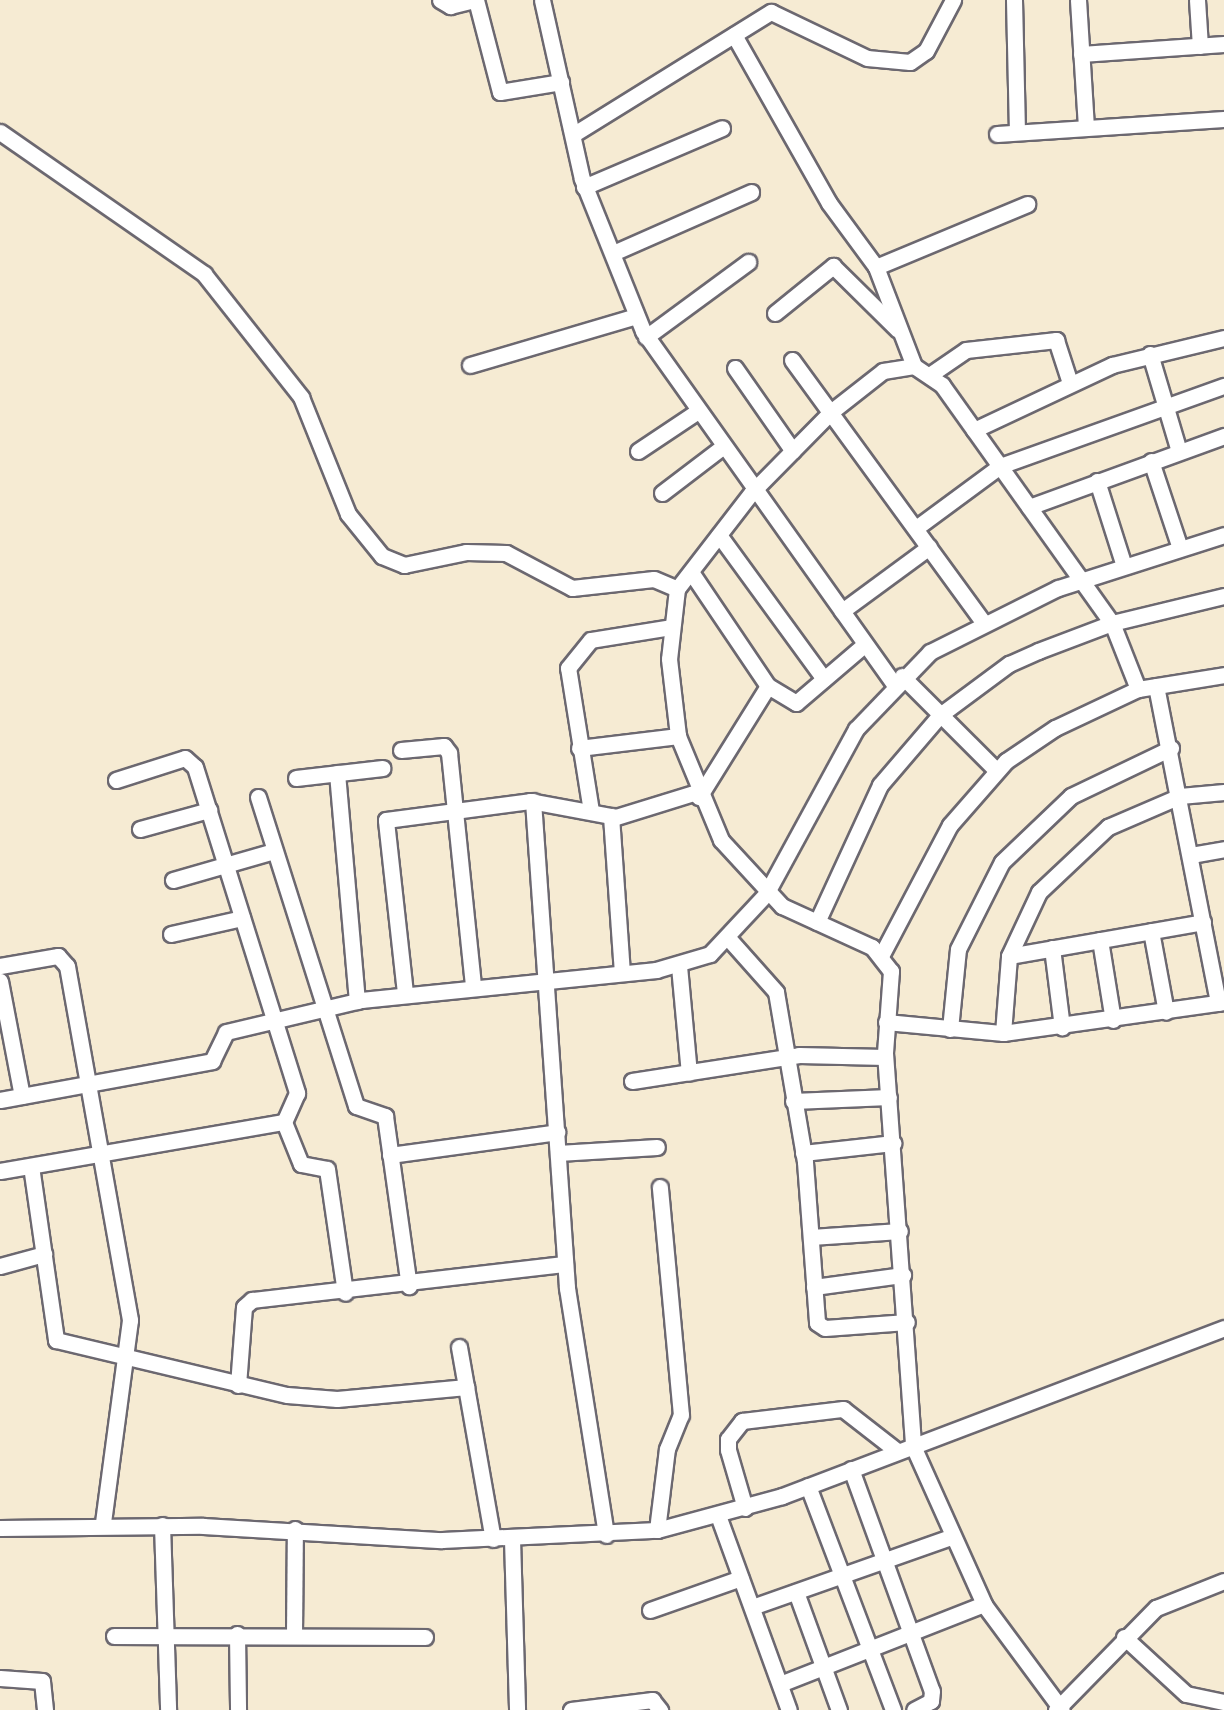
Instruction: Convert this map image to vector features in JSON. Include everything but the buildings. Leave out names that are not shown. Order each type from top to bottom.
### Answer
[{"type":"street","points":[[440,0],[450,6],[475,0],[500,92],[562,82]]},
{"type":"street","points":[[542,0],[584,186],[646,336],[752,492],[864,644],[996,770]]},
{"type":"street","points":[[574,134],[777,11],[868,58],[914,61],[953,0]]},
{"type":"street","points":[[1014,0],[1017,132]]},
{"type":"street","points":[[1078,0],[1086,128]]},
{"type":"street","points":[[1197,0],[1200,46]]},
{"type":"street","points":[[734,35],[829,203],[876,267],[914,366]]},
{"type":"street","points":[[1081,54],[1224,44]]},
{"type":"street","points":[[997,134],[1224,119]]},
{"type":"street","points":[[584,186],[722,128]]},
{"type":"street","points":[[0,132],[204,274],[300,397],[348,514],[382,556],[404,565],[466,552],[506,553],[572,588],[654,579],[677,589]]},
{"type":"street","points":[[613,253],[751,192]]},
{"type":"street","points":[[876,267],[1026,204]]},
{"type":"street","points":[[646,336],[748,262]]},
{"type":"street","points":[[776,312],[834,266],[901,332]]},
{"type":"street","points":[[470,366],[636,316]]},
{"type":"street","points":[[974,430],[1070,383],[1150,354],[1224,339]]},
{"type":"street","points":[[931,374],[966,350],[1056,340],[1070,383]]},
{"type":"street","points":[[1150,354],[1179,451]]},
{"type":"street","points":[[792,360],[983,622]]},
{"type":"street","points":[[1138,690],[1112,623],[931,374],[914,366],[883,371],[832,411],[752,492],[677,589],[668,659],[678,736],[698,795],[721,840],[766,894],[882,954],[892,971],[886,1057],[907,1322],[905,1448],[984,1604],[1059,1709],[1124,1637],[1184,1592],[1224,1582]]},
{"type":"street","points":[[735,368],[794,451]]},
{"type":"street","points":[[916,528],[1000,466],[1224,386]]},
{"type":"street","points":[[638,451],[698,411]]},
{"type":"street","points":[[1030,507],[1224,436]]},
{"type":"street","points":[[662,492],[721,448]]},
{"type":"street","points":[[1150,461],[1180,548]]},
{"type":"street","points":[[1097,482],[1124,566]]},
{"type":"street","points":[[0,1100],[212,1061],[222,1034],[357,1001],[679,966],[729,940],[766,894],[830,769],[898,680],[953,636],[1082,580],[1224,535]]},
{"type":"street","points":[[719,536],[824,679]]},
{"type":"street","points":[[842,610],[929,547]]},
{"type":"street","points":[[690,572],[768,686],[792,703],[864,644]]},
{"type":"street","points":[[817,922],[880,785],[940,715],[1009,664],[1112,623],[1224,596]]},
{"type":"street","points":[[590,811],[566,677],[575,655],[591,640],[672,628]]},
{"type":"street","points":[[882,954],[950,825],[996,770],[1055,728],[1138,690],[1224,675]]},
{"type":"street","points":[[405,993],[384,824],[390,817],[533,801],[611,816],[698,795],[768,686]]},
{"type":"street","points":[[886,1022],[1003,1033],[1221,1003],[1156,686]]},
{"type":"street","points":[[580,748],[678,736]]},
{"type":"street","points":[[950,1029],[958,948],[1002,862],[1071,796],[1171,748]]},
{"type":"street","points":[[401,750],[447,749],[457,809],[472,987]]},
{"type":"street","points":[[116,780],[185,758],[196,767],[297,1093],[284,1122],[301,1164],[327,1168],[345,1293]]},
{"type":"street","points":[[296,778],[382,768]]},
{"type":"street","points":[[337,772],[357,1001]]},
{"type":"street","points":[[1003,1033],[1010,956],[1039,892],[1076,852],[1108,826],[1180,796],[1224,792]]},
{"type":"street","points":[[258,797],[322,1009],[356,1106],[383,1112],[409,1286]]},
{"type":"street","points":[[533,801],[566,1264],[606,1534]]},
{"type":"street","points":[[140,829],[209,810]]},
{"type":"street","points":[[611,816],[622,973]]},
{"type":"street","points":[[1191,855],[1224,849]]},
{"type":"street","points":[[173,880],[274,852]]},
{"type":"street","points":[[172,934],[242,918]]},
{"type":"street","points":[[1010,956],[1204,922]]},
{"type":"street","points":[[1151,931],[1166,1012]]},
{"type":"street","points":[[729,940],[776,992],[802,1153],[817,1324],[824,1328],[907,1322]]},
{"type":"street","points":[[1100,940],[1113,1020]]},
{"type":"street","points":[[1052,948],[1062,1027]]},
{"type":"street","points":[[0,966],[58,956],[65,961],[130,1320],[103,1523]]},
{"type":"street","points":[[679,966],[689,1073]]},
{"type":"street","points":[[0,981],[22,1096]]},
{"type":"street","points":[[632,1082],[787,1057],[886,1057]]},
{"type":"street","points":[[793,1102],[889,1097]]},
{"type":"street","points":[[0,1171],[284,1122]]},
{"type":"street","points":[[390,1156],[556,1132]]},
{"type":"street","points":[[802,1153],[893,1143]]},
{"type":"street","points":[[558,1153],[657,1147]]},
{"type":"street","points":[[32,1166],[53,1338],[238,1385],[337,1399],[466,1387]]},
{"type":"street","points":[[657,1530],[666,1449],[681,1414],[660,1187]]},
{"type":"street","points":[[811,1238],[900,1231]]},
{"type":"street","points":[[0,1266],[44,1254]]},
{"type":"street","points":[[238,1385],[248,1302],[409,1286],[566,1264]]},
{"type":"street","points":[[814,1287],[903,1276]]},
{"type":"street","points":[[0,1528],[103,1523],[493,1539],[657,1530],[719,1518],[1224,1328]]},
{"type":"street","points":[[459,1347],[493,1539]]},
{"type":"street","points":[[745,1508],[728,1450],[728,1438],[742,1422],[842,1409],[905,1448]]},
{"type":"street","points":[[851,1469],[932,1691],[930,1703],[914,1710]]},
{"type":"street","points":[[808,1486],[893,1710]]},
{"type":"street","points":[[719,1518],[788,1710]]},
{"type":"street","points":[[162,1525],[168,1710]]},
{"type":"street","points":[[294,1634],[295,1529]]},
{"type":"street","points":[[752,1607],[951,1537]]},
{"type":"street","points":[[512,1538],[517,1710]]},
{"type":"street","points":[[650,1610],[741,1578]]},
{"type":"street","points":[[796,1592],[840,1710]]},
{"type":"street","points":[[780,1684],[984,1604]]},
{"type":"street","points":[[114,1636],[168,1633],[425,1638]]},
{"type":"street","points":[[238,1634],[238,1710]]},
{"type":"street","points":[[1124,1637],[1186,1694],[1224,1702]]},
{"type":"street","points":[[0,1678],[42,1681],[45,1710]]},
{"type":"street","points":[[571,1710],[652,1700],[660,1710]]}]
